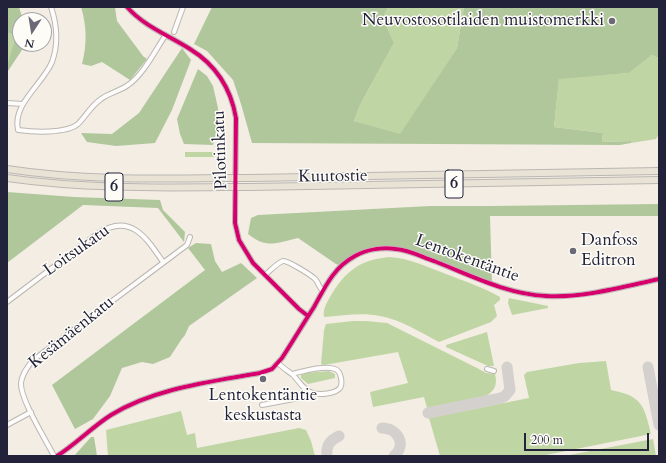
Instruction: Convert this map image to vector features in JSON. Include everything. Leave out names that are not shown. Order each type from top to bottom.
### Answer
[{"type":"highway","name":"Kuutostie","points":[[7,168],[54,174],[115,178],[250,178],[659,171]]},
{"type":"highway","name":"Kuutostie","points":[[7,179],[119,187],[250,187],[659,180]]},
{"type":"street","points":[[51,7],[57,32],[54,53],[47,70],[23,104],[17,125],[18,130],[61,131],[78,124],[99,100],[106,95],[123,88],[134,80],[165,36]]},
{"type":"street","name":"Pilotinkatu","points":[[127,7],[145,24],[191,49],[203,58],[217,72],[229,92],[236,118],[235,224],[239,240],[246,253],[265,275],[308,316]]},
{"type":"street","points":[[174,32],[183,7]]},
{"type":"street","points":[[7,103],[23,104]]},
{"type":"street","name":"Loitsukatu","points":[[7,302],[97,234],[106,228],[115,225],[125,225],[133,228],[143,236],[163,262]]},
{"type":"street","name":"Kesämäenkatu","points":[[56,456],[24,398],[21,385],[24,374],[32,361],[187,245],[190,237]]},
{"type":"street","name":"Lentokentäntie","points":[[56,456],[110,416],[143,399],[188,387],[260,373],[272,369],[278,363],[334,274],[341,266],[355,256],[373,250],[385,248],[405,251],[507,289],[540,296],[567,296],[592,293],[659,279]]},
{"type":"street","points":[[265,275],[281,262],[287,262],[312,277],[316,281],[319,288],[323,291]]},
{"type":"street","points":[[278,363],[292,374],[307,391],[320,394],[331,392],[339,388],[341,382],[340,372],[333,368],[317,369],[292,374]]},
{"type":"street","points":[[487,369],[494,371]]},
{"type":"street","points":[[262,406],[299,398],[307,391]]},
{"type":"street","points":[[7,424],[31,412]]},
{"type":"green space","points":[[7,7],[19,7],[21,12],[12,12],[12,34],[7,33]]},
{"type":"green space","points":[[81,7],[115,7],[117,21],[143,56],[147,59],[130,80],[102,62],[91,66],[82,64],[86,36]]},
{"type":"green space","points":[[212,7],[388,7],[383,18],[394,43],[360,105],[354,121],[400,134],[457,48],[464,7],[659,7],[659,58],[652,55],[629,73],[559,79],[554,127],[603,133],[602,142],[631,141],[631,143],[620,145],[252,143],[233,80],[207,51],[194,44]]},
{"type":"green space","points":[[388,7],[464,7],[457,48],[400,135],[354,121],[360,105],[394,43],[383,18]]},
{"type":"green space","points":[[7,33],[12,34],[12,51],[9,63],[7,62]]},
{"type":"green space","points":[[182,48],[191,60],[172,110],[155,143],[116,146],[87,142],[81,133],[112,134],[139,113]]},
{"type":"green space","points":[[12,49],[12,52],[21,52],[8,71],[7,67]]},
{"type":"green space","points":[[652,55],[659,58],[659,134],[656,139],[631,143],[631,141],[602,142],[603,133],[554,127],[559,78],[629,73]]},
{"type":"green space","points":[[198,69],[207,76],[213,86],[218,108],[219,123],[213,145],[184,144],[177,119]]},
{"type":"green space","points":[[185,152],[214,152],[214,157],[185,157]]},
{"type":"green space","points":[[7,192],[74,197],[160,200],[163,210],[185,232],[184,242],[158,208],[83,205],[7,263]]},
{"type":"green space","points":[[659,204],[659,216],[490,216],[492,284],[405,251],[385,248],[363,252],[341,266],[298,238],[272,244],[261,242],[248,234],[251,218],[258,215],[430,206]]},
{"type":"green space","points":[[196,243],[211,244],[215,261],[222,272],[241,263],[257,278],[189,326],[185,335],[170,357],[153,364],[142,362],[122,368],[110,396],[93,419],[75,429],[52,385],[205,270],[188,248]]},
{"type":"green space","points":[[389,257],[418,263],[494,293],[500,297],[500,300],[494,305],[497,316],[491,322],[439,342],[403,323],[380,316],[359,314],[324,317],[324,309],[327,302],[341,280],[354,268],[370,261]]},
{"type":"green space","points":[[509,298],[548,306],[548,308],[512,315],[508,303]]},
{"type":"green space","points":[[353,321],[387,323],[486,373],[495,374],[496,382],[494,388],[490,393],[483,397],[427,408],[424,397],[373,407],[370,392],[408,383],[398,352],[324,365],[321,364],[324,330],[326,324]]},
{"type":"green space","points":[[487,332],[494,366],[488,366],[446,347],[446,345]]},
{"type":"green space","points":[[606,361],[611,390],[629,395],[640,403],[646,416],[651,434],[541,456],[440,456],[429,418],[529,398],[524,375],[527,372],[579,363]]},
{"type":"green space","points":[[329,371],[335,374],[335,378],[308,384],[301,378],[301,375],[304,373]]},
{"type":"green space","points":[[181,411],[187,435],[195,433],[197,448],[299,428],[306,430],[315,456],[108,456],[106,430]]},
{"type":"green space","points":[[91,437],[94,437],[97,456],[74,456]]},
{"type":"green space","points":[[653,439],[656,456],[564,456]]},
{"type":"taxiway","points":[[428,413],[505,396],[510,390],[507,367]]},
{"type":"taxiway","points":[[648,367],[659,425]]},
{"type":"taxiway","points":[[382,428],[392,431],[399,438],[400,447],[394,456]]},
{"type":"taxiway","points":[[327,456],[329,444],[339,436]]},
{"type":"cycle path","points":[[127,7],[141,20],[199,55],[215,70],[221,79],[234,107],[236,118],[235,223],[239,240],[253,263],[299,309],[308,316]]},
{"type":"cycle path","points":[[57,456],[111,415],[146,398],[183,387],[260,373],[272,369],[282,358],[326,285],[341,266],[355,256],[375,249],[386,248],[406,251],[502,288],[517,292],[546,296],[588,294],[659,279]]},
{"type":"place","name":"Neuvostosotilaiden muistomerkki","points":[[612,21]]},
{"type":"place","name":"Danfoss Editron","points":[[573,251]]},
{"type":"place","name":"Lentokentäntie keskustasta","points":[[263,379]]}]
